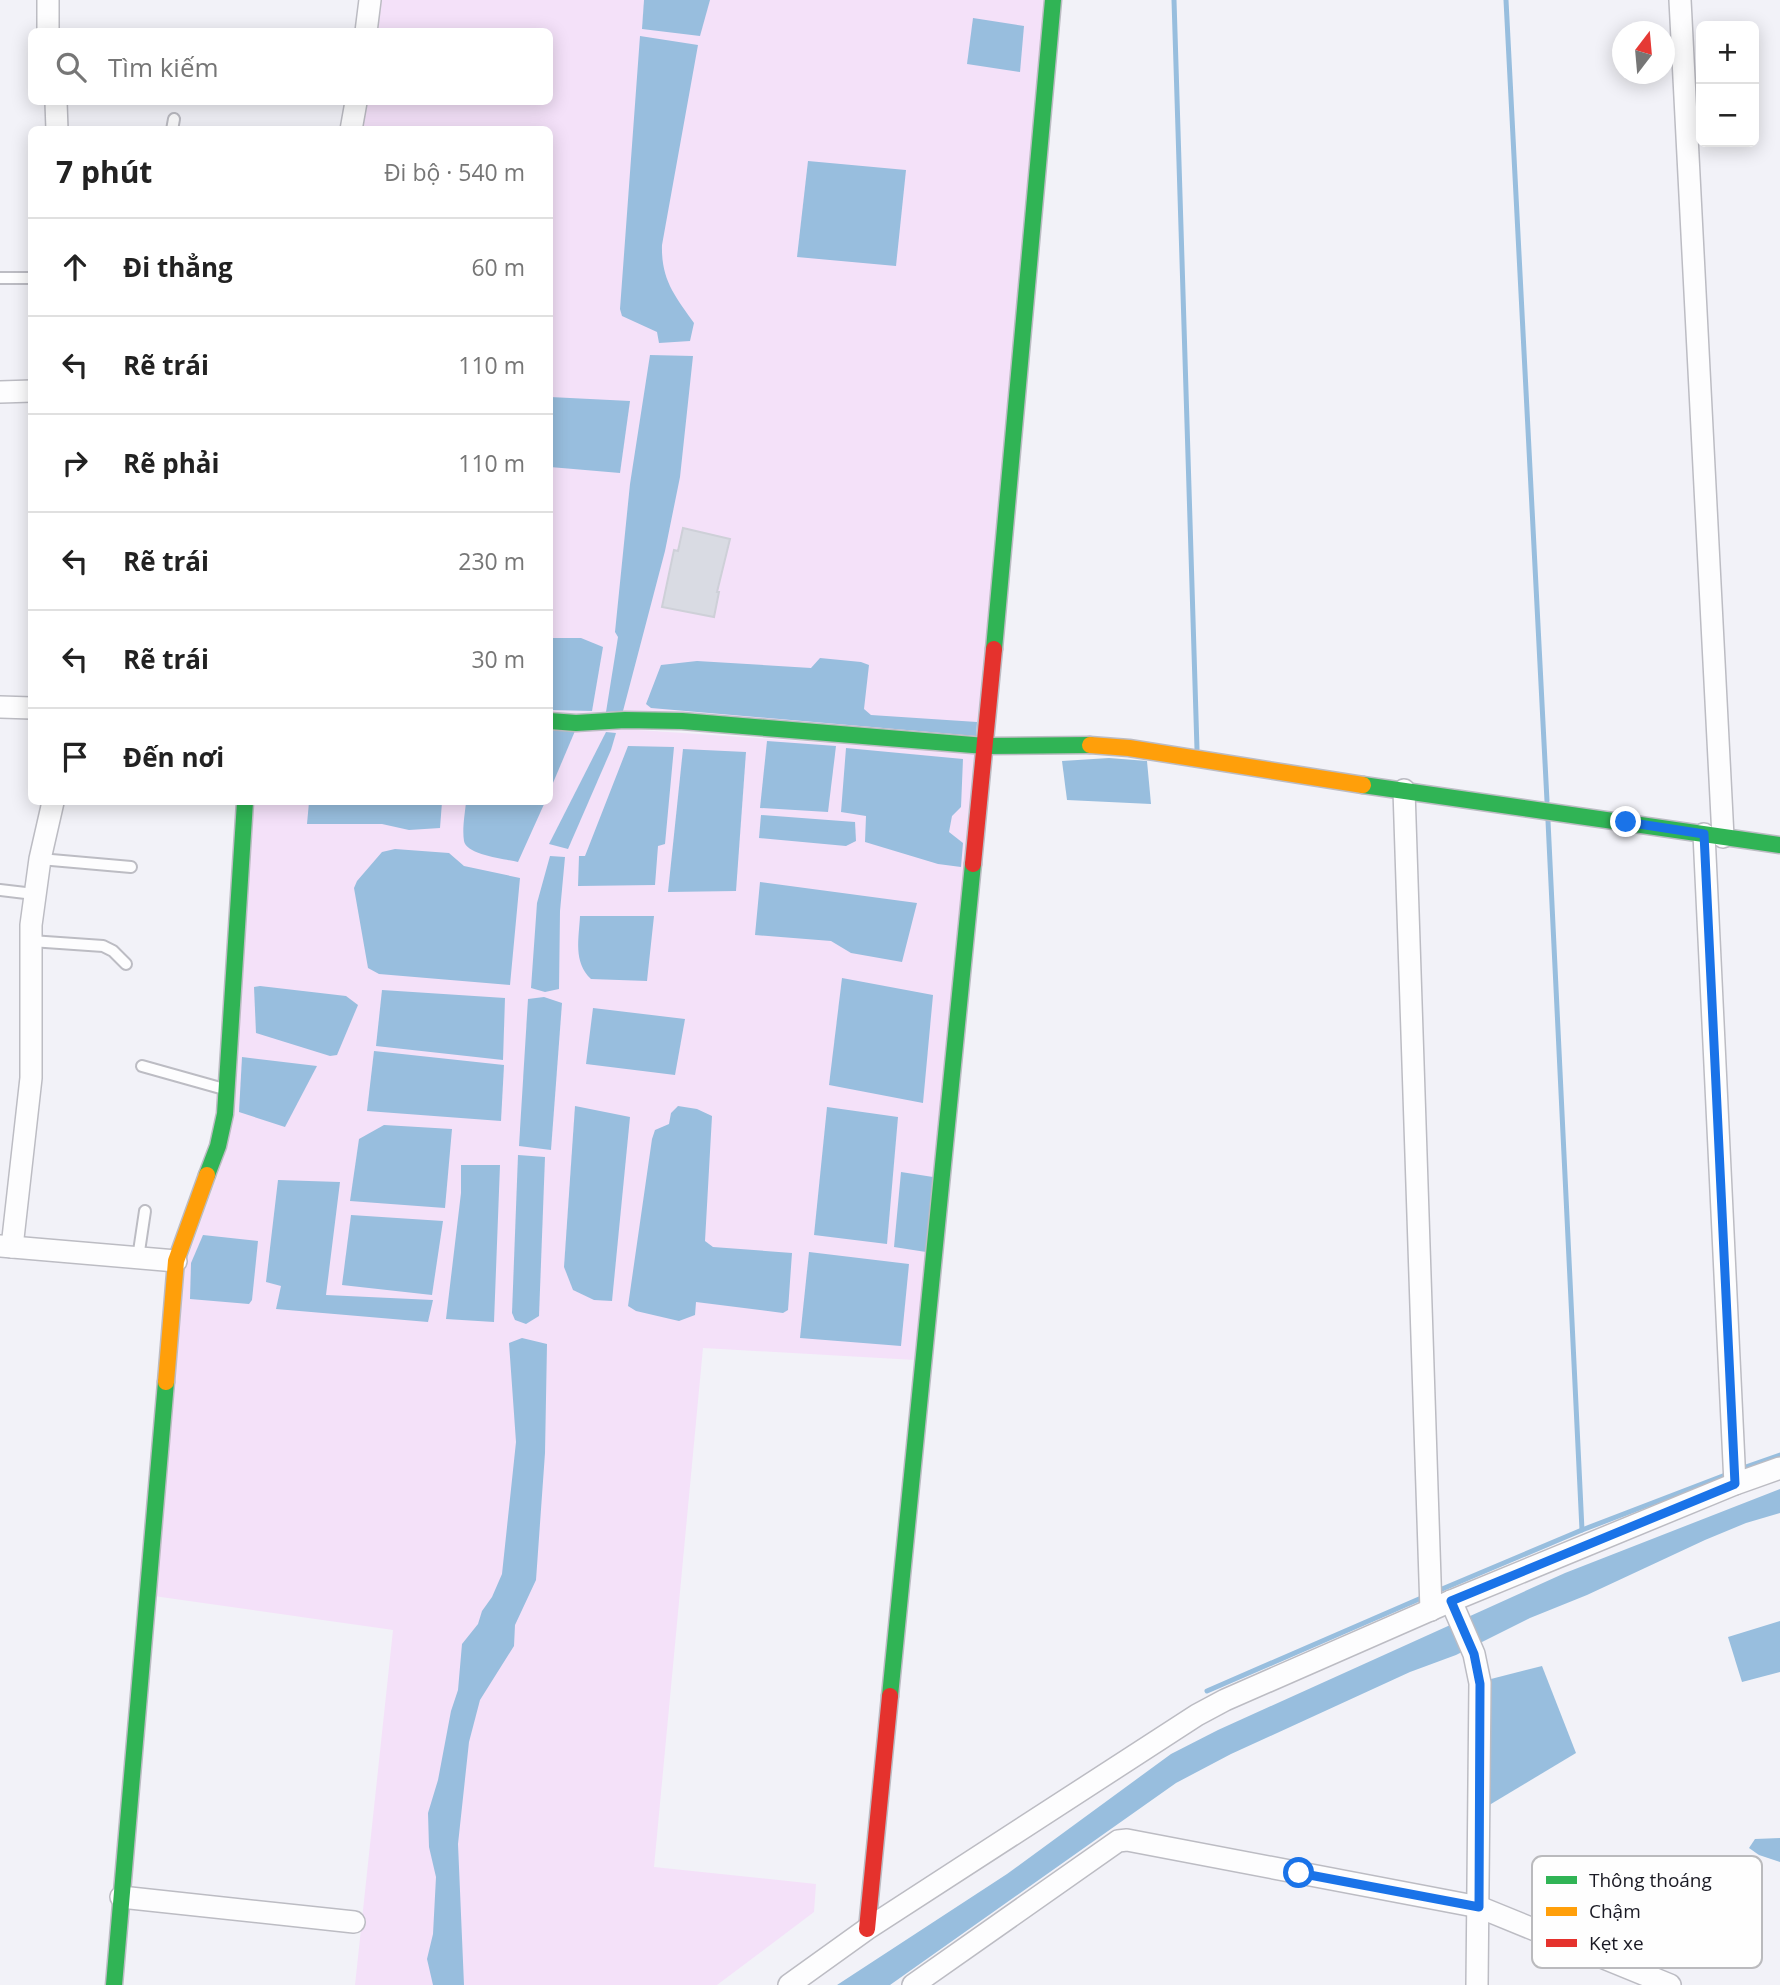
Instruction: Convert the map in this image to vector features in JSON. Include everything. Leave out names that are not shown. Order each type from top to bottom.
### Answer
[{"type":"street","points":[[48,0],[48,28]]},
{"type":"street","points":[[366,28],[370,0]]},
{"type":"street","points":[[867,1929],[985,746],[1053,0]]},
{"type":"street","points":[[1680,0],[1714,835],[1735,1484]]},
{"type":"street","points":[[56,105],[57,126]]},
{"type":"street","points":[[352,126],[355,105]]},
{"type":"street","points":[[0,392],[28,391]]},
{"type":"street","points":[[0,707],[28,708]]},
{"type":"street","points":[[553,721],[682,721],[985,746],[1089,745],[1129,748],[1780,845]]},
{"type":"street","points":[[1404,790],[1430,1610]]},
{"type":"street","points":[[52,805],[34,894],[31,941],[31,1078],[6,1246],[176,1261]]},
{"type":"street","points":[[114,1985],[176,1261],[218,1146],[225,1114],[245,805]]},
{"type":"street","points":[[789,1985],[867,1929],[1197,1715],[1430,1610],[1453,1606],[1735,1484],[1780,1468]]},
{"type":"street","points":[[1453,1606],[1474,1654],[1480,1684],[1477,1985]]},
{"type":"street","points":[[913,1985],[1118,1842],[1136,1842],[1479,1907],[1532,1929]]},
{"type":"street","points":[[121,1897],[354,1922]]},
{"type":"street","points":[[1628,1968],[1670,1985]]},
{"type":"lane","points":[[0,278],[28,278]]},
{"type":"lane","points":[[40,859],[131,867]]},
{"type":"lane","points":[[0,890],[34,894]]},
{"type":"lane","points":[[31,941],[103,946],[113,951],[126,964]]},
{"type":"lane","points":[[142,1066],[228,1090]]},
{"type":"lane","points":[[138,1258],[145,1211]]},
{"type":"shaded area","points":[[381,0],[1046,0],[978,739],[553,715],[553,126],[363,126],[366,105],[553,105],[553,28],[376,28]]},
{"type":"shaded area","points":[[609,728],[976,753],[915,1360],[703,1348],[654,1867],[816,1884],[814,1912],[717,1985],[355,1985],[393,1630],[154,1596],[185,1265],[226,1151],[253,805],[553,805],[553,730]]},
{"type":"water","points":[[644,0],[710,0],[700,36],[642,29]]},
{"type":"water","points":[[973,18],[1024,26],[1020,72],[967,64]]},
{"type":"water","points":[[640,36],[698,45],[662,245],[667,278],[675,296],[694,323],[690,341],[659,343],[657,332],[622,316],[620,309]]},
{"type":"water","points":[[808,161],[906,170],[896,266],[797,257]]},
{"type":"water","points":[[650,355],[693,356],[680,477],[665,551],[623,711],[606,712],[618,637],[615,632],[630,484]]},
{"type":"water","points":[[553,397],[630,401],[620,473],[553,467]]},
{"type":"water","points":[[553,638],[581,638],[603,647],[592,711],[553,710]]},
{"type":"water","points":[[820,658],[869,665],[864,709],[871,715],[977,722],[976,736],[651,708],[646,704],[661,665],[697,661],[811,668]]},
{"type":"water","points":[[553,730],[575,731],[553,783]]},
{"type":"water","points":[[606,732],[616,733],[611,750],[568,849],[549,844]]},
{"type":"water","points":[[767,741],[836,746],[828,812],[760,808]]},
{"type":"water","points":[[628,746],[674,747],[665,844],[658,846],[655,885],[578,886],[579,856],[585,856]]},
{"type":"water","points":[[846,748],[963,759],[961,807],[952,816],[949,832],[963,843],[961,867],[938,864],[865,842],[866,816],[841,812]]},
{"type":"water","points":[[683,749],[746,752],[736,891],[668,892]]},
{"type":"water","points":[[1109,758],[1147,761],[1151,804],[1067,800],[1062,761]]},
{"type":"water","points":[[309,805],[442,805],[440,828],[409,830],[382,824],[307,824]]},
{"type":"water","points":[[466,805],[544,805],[518,862],[472,850],[466,846],[463,831]]},
{"type":"water","points":[[761,815],[855,822],[856,841],[846,846],[759,838]]},
{"type":"water","points":[[395,849],[449,853],[464,866],[520,878],[510,985],[379,974],[368,968],[354,888],[382,852]]},
{"type":"water","points":[[550,856],[565,857],[560,911],[559,989],[545,992],[531,988],[537,903]]},
{"type":"water","points":[[760,882],[917,903],[902,962],[851,953],[831,941],[755,935]]},
{"type":"water","points":[[580,916],[654,916],[647,981],[591,979],[579,957]]},
{"type":"water","points":[[842,978],[933,995],[923,1103],[829,1085]]},
{"type":"water","points":[[254,987],[346,996],[358,1005],[337,1055],[330,1056],[256,1033]]},
{"type":"water","points":[[382,990],[505,998],[503,1060],[376,1046]]},
{"type":"water","points":[[544,997],[562,1003],[551,1150],[519,1146],[528,999]]},
{"type":"water","points":[[593,1008],[685,1019],[675,1075],[586,1064]]},
{"type":"water","points":[[374,1051],[504,1065],[501,1121],[367,1111]]},
{"type":"water","points":[[242,1057],[317,1066],[285,1127],[239,1112]]},
{"type":"water","points":[[575,1106],[630,1117],[612,1301],[594,1300],[573,1290],[564,1267]]},
{"type":"water","points":[[678,1106],[697,1109],[712,1116],[705,1241],[713,1247],[792,1253],[788,1310],[783,1313],[696,1302],[695,1315],[679,1321],[636,1311],[628,1306],[652,1139],[655,1130],[669,1124],[671,1113]]},
{"type":"water","points":[[827,1107],[898,1117],[887,1244],[814,1235]]},
{"type":"water","points":[[384,1125],[452,1129],[445,1208],[350,1201],[359,1139]]},
{"type":"water","points":[[518,1155],[545,1157],[539,1316],[526,1324],[515,1320],[512,1313]]},
{"type":"water","points":[[461,1165],[500,1165],[494,1322],[446,1319],[461,1193]]},
{"type":"water","points":[[901,1172],[933,1177],[926,1252],[894,1247]]},
{"type":"water","points":[[278,1180],[340,1182],[326,1295],[433,1300],[428,1322],[276,1309],[281,1286],[266,1282]]},
{"type":"water","points":[[351,1215],[443,1221],[432,1295],[342,1285]]},
{"type":"water","points":[[203,1235],[258,1241],[252,1300],[249,1304],[190,1299],[191,1263]]},
{"type":"water","points":[[809,1252],[909,1264],[901,1346],[800,1338]]},
{"type":"water","points":[[522,1338],[547,1344],[545,1453],[536,1580],[515,1625],[514,1646],[480,1700],[469,1742],[458,1844],[464,1985],[433,1985],[427,1959],[433,1934],[436,1877],[429,1847],[428,1813],[458,1690],[462,1644],[478,1624],[502,1574],[516,1442],[509,1343]]},
{"type":"water","points":[[1780,1489],[1780,1513],[1746,1523],[1705,1540],[1587,1595],[1530,1618],[1456,1655],[1410,1672],[1231,1754],[1176,1783],[890,1985],[837,1985],[1007,1874],[1171,1754],[1218,1730],[1565,1573]]},
{"type":"water","points":[[1780,1621],[1780,1672],[1742,1682],[1728,1637]]},
{"type":"water","points":[[1542,1666],[1576,1753],[1486,1807],[1487,1680]]},
{"type":"water","points":[[1780,1838],[1780,1862],[1759,1855],[1749,1848],[1755,1839]]},
{"type":"building","points":[[683,528],[730,539],[714,617],[662,607],[674,550],[678,551]]},
{"type":"waterway","points":[[1174,0],[1197,749]]},
{"type":"waterway","points":[[1506,0],[1547,801]]},
{"type":"waterway","points":[[1548,821],[1582,1530]]},
{"type":"waterway","points":[[1740,1469],[1780,1455]]},
{"type":"waterway","points":[[1435,1592],[1582,1530],[1728,1474]]},
{"type":"waterway","points":[[1207,1691],[1426,1596]]},
{"type":"traffic: fast","points":[[994,649],[1053,0]]},
{"type":"traffic: fast","points":[[553,721],[682,721],[985,746],[1090,745]]},
{"type":"traffic: fast","points":[[1363,785],[1780,845]]},
{"type":"traffic: fast","points":[[207,1175],[218,1146],[225,1114],[245,805]]},
{"type":"traffic: fast","points":[[890,1696],[973,864]]},
{"type":"traffic: fast","points":[[114,1985],[166,1382]]},
{"type":"traffic: slow","points":[[1090,745],[1129,748],[1363,785]]},
{"type":"traffic: slow","points":[[166,1382],[176,1261],[207,1175]]},
{"type":"traffic: jam","points":[[973,864],[994,649]]},
{"type":"traffic: jam","points":[[867,1929],[890,1696]]},
{"type":"route","points":[[1299,1873],[1479,1907],[1480,1684],[1474,1654],[1451,1601],[1735,1484],[1704,834],[1626,822]]}]
